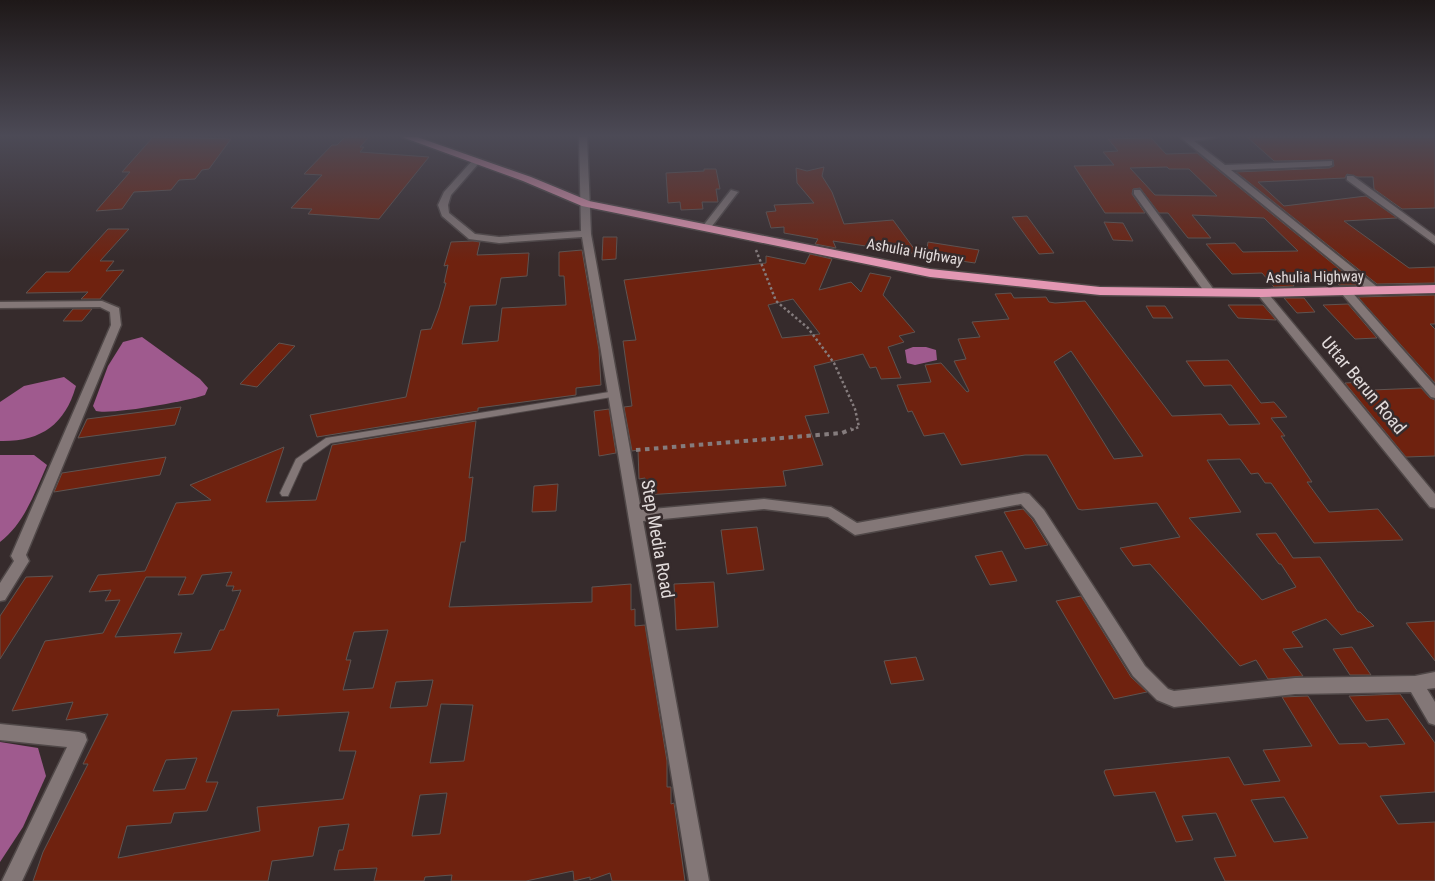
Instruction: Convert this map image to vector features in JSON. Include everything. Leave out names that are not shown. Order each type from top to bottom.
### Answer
[{"type":"highway","name":"Ashulia Highway","points":[[524,178],[586,204],[930,273],[1100,291],[1262,293],[1377,292],[1435,289]]},
{"type":"street","points":[[461,178],[447,194],[443,206],[445,214],[472,237],[498,240],[586,234]]},
{"type":"street","name":"Step Media Road","points":[[585,178],[586,234],[699,881]]},
{"type":"street","points":[[1235,178],[1377,292]]},
{"type":"street","points":[[1350,178],[1435,241]]},
{"type":"street","points":[[706,228],[734,192]]},
{"type":"street","points":[[1137,192],[1210,292]]},
{"type":"street","points":[[1346,292],[1435,394]]},
{"type":"street","name":"Uttar Berun Road","points":[[1262,293],[1435,503]]},
{"type":"street","points":[[0,305],[102,304],[115,310],[116,325],[18,556],[22,561],[0,595]]},
{"type":"street","points":[[635,516],[764,504],[831,512],[855,529],[1024,498],[1039,514],[1139,671],[1162,695],[1174,699],[1295,686],[1415,684],[1435,680]]},
{"type":"street","points":[[1415,684],[1435,717]]},
{"type":"street","points":[[0,732],[79,740],[12,881]]},
{"type":"lane","points":[[285,493],[299,461],[329,440],[615,394]]},
{"type":"path","points":[[623,451],[842,433],[859,427],[855,409],[834,363],[808,328],[776,301],[751,236]]},
{"type":"shaded area","points":[[142,337],[200,379],[208,388],[205,395],[167,404],[133,409],[96,411],[93,406],[108,366],[123,342]]},
{"type":"shaded area","points":[[913,347],[926,347],[936,350],[937,360],[915,365],[907,363],[905,350]]},
{"type":"shaded area","points":[[64,377],[76,386],[71,400],[58,421],[49,429],[39,434],[14,441],[0,441],[0,402],[24,386]]},
{"type":"shaded area","points":[[0,455],[34,455],[47,465],[22,517],[0,542]]},
{"type":"shaded area","points":[[0,742],[38,748],[46,776],[23,827],[0,862]]},
{"type":"building","points":[[125,178],[196,178],[179,180],[171,190],[134,192],[122,209],[96,211]]},
{"type":"building","points":[[319,178],[412,178],[379,219],[308,214],[312,209],[291,208]]},
{"type":"building","points":[[666,178],[718,178],[720,189],[716,189],[718,202],[702,202],[703,209],[681,210],[680,202],[668,203]]},
{"type":"building","points":[[797,178],[823,178],[832,192],[844,224],[893,220],[918,254],[833,241],[836,248],[815,244],[818,239],[784,233],[784,227],[771,228],[766,212],[776,211],[774,205],[814,203],[797,183]]},
{"type":"building","points":[[1082,178],[1139,178],[1155,195],[1217,196],[1198,178],[1228,178],[1359,285],[1339,285],[1333,279],[1290,280],[1294,286],[1274,287],[1262,273],[1232,274],[1206,244],[1235,243],[1243,252],[1298,251],[1264,218],[1192,215],[1211,238],[1188,238],[1168,213],[1159,213],[1140,188],[1133,189],[1132,194],[1145,213],[1105,213]]},
{"type":"building","points":[[1244,178],[1343,178],[1258,182],[1284,206],[1366,196],[1397,218],[1344,221],[1409,268],[1435,267],[1435,283],[1377,284]]},
{"type":"building","points":[[1373,178],[1435,178],[1435,208],[1402,209],[1374,189]]},
{"type":"building","points":[[1027,216],[1054,253],[1039,254],[1012,217]]},
{"type":"building","points":[[1104,222],[1123,223],[1133,241],[1113,240]]},
{"type":"building","points":[[108,229],[129,229],[100,261],[114,261],[106,271],[124,270],[100,299],[81,299],[88,292],[26,293],[46,272],[69,272]]},
{"type":"building","points":[[603,237],[617,237],[616,259],[602,260]]},
{"type":"building","points":[[451,242],[480,242],[477,255],[529,253],[527,276],[501,278],[496,305],[470,306],[462,344],[498,341],[502,308],[566,305],[564,276],[559,276],[559,252],[582,250],[599,350],[601,385],[576,388],[576,395],[478,408],[478,411],[317,437],[310,415],[406,397],[421,330],[431,329],[439,308],[446,283],[444,283],[448,265],[444,266]]},
{"type":"building","points":[[928,242],[979,250],[975,263],[926,256]]},
{"type":"building","points":[[810,254],[832,259],[819,290],[851,282],[861,292],[870,273],[891,277],[883,295],[915,332],[899,336],[904,342],[888,347],[901,378],[881,379],[876,367],[870,368],[863,354],[814,366],[829,413],[805,416],[823,465],[783,471],[786,486],[646,495],[645,478],[639,479],[638,450],[632,451],[624,407],[632,406],[623,341],[636,340],[624,280],[766,263],[766,256],[805,264]],"holes":[[[793,299],[820,334],[782,338],[768,305]]]},
{"type":"building","points":[[1011,293],[1014,298],[1046,297],[1049,302],[1055,303],[1085,301],[1172,416],[1221,414],[1229,425],[1260,424],[1231,385],[1204,386],[1186,361],[1228,360],[1261,403],[1274,402],[1287,417],[1271,418],[1285,436],[1281,436],[1312,482],[1307,482],[1329,512],[1378,509],[1403,540],[1314,543],[1271,483],[1265,483],[1258,473],[1251,474],[1240,459],[1207,460],[1241,512],[1189,518],[1262,600],[1296,587],[1281,564],[1279,564],[1256,534],[1276,533],[1293,558],[1320,557],[1358,612],[1374,626],[1341,635],[1326,619],[1292,632],[1303,647],[1283,649],[1303,676],[1268,679],[1256,660],[1240,666],[1150,564],[1133,566],[1120,548],[1180,537],[1157,503],[1078,509],[1047,455],[1025,455],[961,465],[944,433],[924,436],[912,411],[908,412],[897,385],[931,382],[925,365],[941,363],[967,392],[969,391],[954,361],[966,359],[958,339],[980,337],[972,322],[1009,319],[995,294]],"holes":[[[1071,351],[1143,456],[1114,459],[1054,362]]]},
{"type":"building","points":[[1435,295],[1435,324],[1430,324],[1435,329],[1435,383],[1358,297]]},
{"type":"building","points":[[1284,298],[1304,298],[1315,312],[1297,313]]},
{"type":"building","points":[[1348,304],[1377,338],[1355,339],[1323,305]]},
{"type":"building","points":[[1228,305],[1263,305],[1276,320],[1238,318]]},
{"type":"building","points":[[1146,306],[1165,306],[1173,318],[1153,318]]},
{"type":"building","points":[[73,309],[92,309],[82,321],[63,321]]},
{"type":"building","points":[[279,343],[295,346],[257,387],[240,384]]},
{"type":"building","points":[[1364,382],[1372,390],[1421,388],[1430,398],[1435,400],[1435,456],[1406,457],[1345,383]]},
{"type":"building","points":[[181,407],[175,425],[78,438],[87,419]]},
{"type":"building","points":[[609,409],[616,453],[599,456],[594,411]]},
{"type":"building","points":[[476,421],[469,478],[473,477],[465,542],[461,542],[449,607],[592,602],[592,587],[631,584],[631,610],[635,609],[635,626],[645,625],[667,761],[667,787],[671,787],[671,804],[674,803],[685,881],[612,881],[610,873],[590,880],[590,877],[574,881],[573,871],[526,881],[451,881],[452,875],[425,877],[424,881],[374,881],[377,868],[334,870],[339,850],[343,850],[349,824],[319,827],[313,856],[272,861],[268,881],[33,881],[43,852],[88,764],[83,764],[108,714],[66,720],[73,702],[12,711],[45,641],[103,633],[120,600],[105,601],[111,590],[89,592],[98,575],[145,571],[176,503],[211,500],[190,485],[284,447],[266,502],[316,500],[332,445]],"holes":[[[232,572],[226,586],[234,586],[232,591],[241,590],[224,630],[220,630],[211,650],[174,653],[182,633],[115,637],[146,577],[186,577],[178,595],[193,594],[202,575]],[[388,630],[373,688],[343,690],[351,660],[346,660],[354,632]],[[433,680],[427,706],[390,708],[396,682]],[[441,704],[473,705],[464,761],[430,763]],[[279,709],[277,716],[349,712],[339,751],[356,751],[343,799],[257,807],[260,831],[118,858],[127,826],[171,823],[174,813],[207,811],[218,782],[206,782],[232,711]],[[197,758],[185,789],[153,791],[166,760]],[[447,793],[440,834],[412,836],[420,795]]]},
{"type":"building","points":[[166,457],[160,475],[54,492],[62,473]]},
{"type":"building","points":[[558,484],[556,511],[532,512],[534,486]]},
{"type":"building","points":[[1023,509],[1032,519],[1048,545],[1025,549],[1004,512]]},
{"type":"building","points":[[757,527],[764,570],[727,574],[721,530]]},
{"type":"building","points":[[1002,551],[1017,581],[990,585],[975,556]]},
{"type":"building","points":[[53,576],[0,659],[0,616],[26,577]]},
{"type":"building","points":[[714,582],[718,627],[676,630],[674,584]]},
{"type":"building","points":[[1081,596],[1131,677],[1147,692],[1114,699],[1056,601]]},
{"type":"building","points":[[1435,621],[1435,661],[1406,623]]},
{"type":"building","points":[[1352,647],[1371,675],[1350,675],[1333,649]]},
{"type":"building","points":[[916,657],[924,680],[891,684],[884,661]]},
{"type":"building","points":[[1400,694],[1435,743],[1435,792],[1380,796],[1398,824],[1435,822],[1435,881],[1225,881],[1214,858],[1236,856],[1216,813],[1182,816],[1193,840],[1176,842],[1155,792],[1114,796],[1104,772],[1105,770],[1229,757],[1244,785],[1280,781],[1263,750],[1312,746],[1282,697],[1308,696],[1339,744],[1366,743],[1369,747],[1405,744],[1388,719],[1366,721],[1349,696]],"holes":[[[1284,797],[1308,838],[1274,842],[1251,800]]]}]
